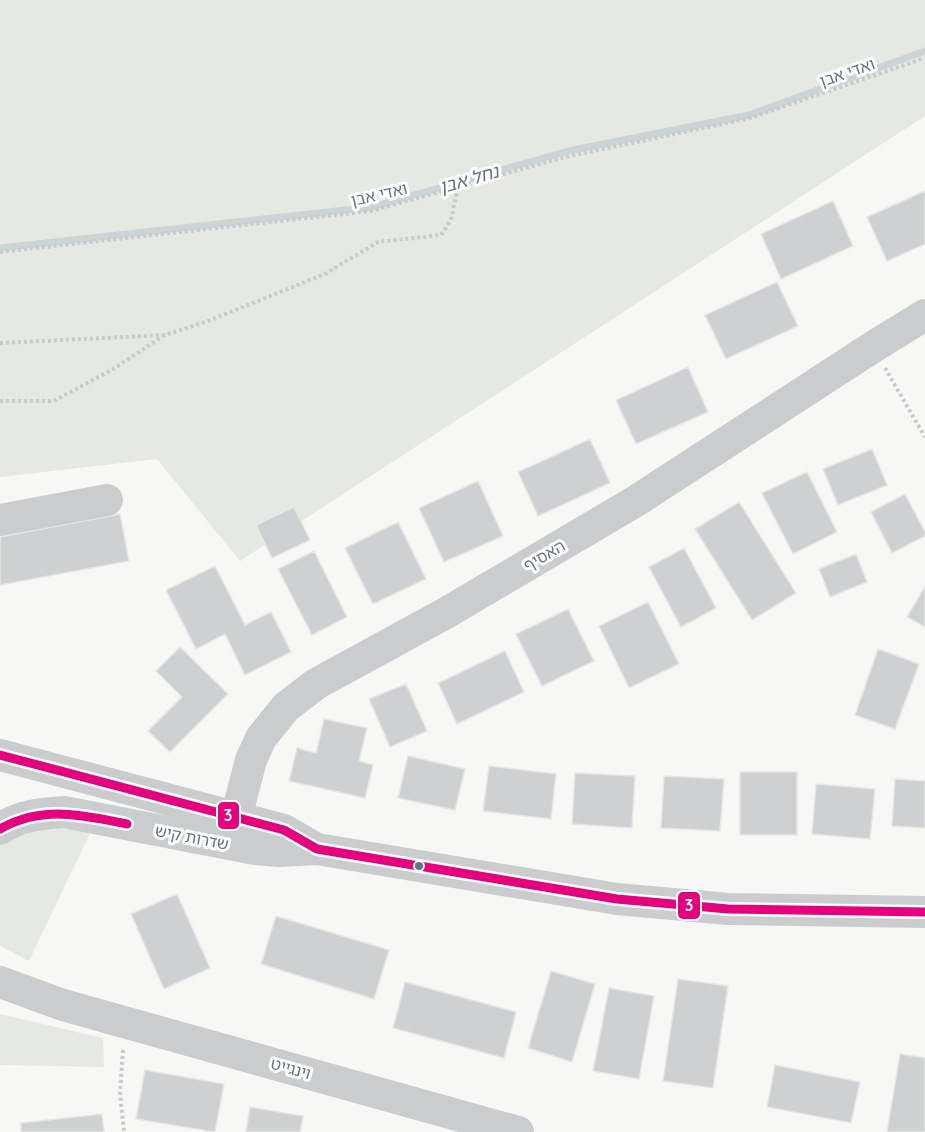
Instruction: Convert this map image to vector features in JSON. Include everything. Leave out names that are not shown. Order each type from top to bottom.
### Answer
[{"type":"street","name":"האסיף","points":[[233,831],[250,760],[261,738],[286,707],[316,684],[446,613],[636,501],[925,315]]},
{"type":"street","points":[[0,520],[107,500]]},
{"type":"street","points":[[0,755],[49,769]]},
{"type":"street","points":[[0,772],[23,768],[49,769]]},
{"type":"street","name":"שדרות קיש","points":[[49,769],[233,831],[279,851],[317,849],[617,899],[728,909],[925,912]]},
{"type":"street","name":"שדרות קיש","points":[[0,829],[16,820],[33,815],[64,812],[233,831]]},
{"type":"street","name":"וינגייט","points":[[0,966],[63,1005]]},
{"type":"street","name":"וינגייט","points":[[0,982],[63,1005],[518,1132]]},
{"type":"path","name":"ואדי אבן","points":[[0,252],[371,211],[565,157],[747,119],[925,58]]},
{"type":"path","points":[[0,401],[54,401],[113,369],[165,335],[208,321],[325,274],[378,242],[441,234],[451,220],[458,186]]},
{"type":"path","points":[[0,343],[165,335]]},
{"type":"path","points":[[873,347],[925,437]]},
{"type":"path","points":[[124,1132],[120,1093],[125,1022]]},
{"type":"shaded area","points":[[0,0],[925,0],[925,116],[240,561],[157,459],[0,477]]},
{"type":"shaded area","points":[[41,824],[92,829],[29,961],[0,946],[0,844]]},
{"type":"shaded area","points":[[0,1014],[103,1038],[104,1067],[0,1065]]},
{"type":"building","points":[[925,191],[925,244],[887,261],[867,217]]},
{"type":"building","points":[[833,201],[853,246],[781,279],[761,234]]},
{"type":"building","points":[[777,282],[798,326],[726,359],[705,315]]},
{"type":"building","points":[[688,367],[708,412],[636,444],[616,400]]},
{"type":"building","points":[[590,439],[610,483],[538,516],[518,472]]},
{"type":"building","points":[[872,449],[887,485],[838,505],[823,469]]},
{"type":"building","points":[[807,472],[837,532],[793,554],[762,493]]},
{"type":"building","points":[[478,481],[503,536],[444,562],[419,508]]},
{"type":"building","points":[[905,494],[925,536],[892,553],[871,512]]},
{"type":"building","points":[[739,502],[796,593],[752,620],[695,529]]},
{"type":"building","points":[[294,507],[310,540],[272,558],[256,525]]},
{"type":"building","points":[[120,514],[129,561],[0,585],[0,537]]},
{"type":"building","points":[[398,522],[426,579],[373,604],[345,548]]},
{"type":"building","points":[[684,548],[716,608],[681,627],[649,567]]},
{"type":"building","points":[[314,551],[347,617],[312,635],[278,569]]},
{"type":"building","points":[[856,554],[867,582],[830,597],[819,569]]},
{"type":"building","points":[[215,566],[245,625],[271,612],[291,652],[245,675],[225,634],[196,649],[166,590]]},
{"type":"building","points":[[925,586],[925,627],[907,617]]},
{"type":"building","points":[[648,602],[679,664],[629,688],[599,626]]},
{"type":"building","points":[[568,609],[594,661],[542,686],[516,634]]},
{"type":"building","points":[[180,647],[228,694],[170,752],[148,731],[182,697],[156,671]]},
{"type":"building","points":[[878,649],[919,664],[895,729],[855,715]]},
{"type":"building","points":[[505,651],[524,692],[457,724],[438,683]]},
{"type":"building","points":[[406,684],[427,731],[390,747],[369,699]]},
{"type":"building","points":[[324,719],[367,728],[359,761],[373,765],[365,798],[289,781],[297,748],[316,753]]},
{"type":"building","points":[[408,756],[465,769],[455,810],[398,798]]},
{"type":"building","points":[[489,766],[556,774],[551,819],[483,811]]},
{"type":"building","points":[[740,772],[797,772],[797,835],[740,835]]},
{"type":"building","points":[[575,773],[635,776],[632,828],[572,824]]},
{"type":"building","points":[[664,776],[724,779],[720,831],[661,828]]},
{"type":"building","points":[[895,779],[925,781],[925,828],[892,826]]},
{"type":"building","points":[[816,784],[875,789],[870,839],[812,834]]},
{"type":"building","points":[[177,894],[210,968],[164,989],[131,914]]},
{"type":"building","points":[[276,916],[389,950],[374,999],[261,964]]},
{"type":"building","points":[[551,971],[595,984],[572,1062],[528,1048]]},
{"type":"building","points":[[678,979],[728,986],[713,1088],[663,1081]]},
{"type":"building","points":[[405,982],[516,1012],[504,1058],[393,1028]]},
{"type":"building","points":[[609,988],[654,996],[639,1079],[593,1071]]},
{"type":"building","points":[[900,1054],[925,1058],[925,1132],[887,1132]]},
{"type":"building","points":[[775,1065],[860,1082],[851,1123],[767,1107]]},
{"type":"building","points":[[145,1070],[224,1084],[215,1132],[136,1119]]},
{"type":"building","points":[[250,1107],[303,1116],[300,1132],[246,1132]]},
{"type":"building","points":[[102,1114],[104,1132],[21,1132],[21,1123]]},
{"type":"waterway","name":"נחל אבן","points":[[0,248],[372,207],[568,151],[749,115],[925,51]]},
{"type":"transit line","name":"3","points":[[0,755],[284,830],[317,849],[617,899],[728,909],[925,912]]},
{"type":"transit line","name":"3","points":[[0,829],[16,822],[47,814],[78,815],[127,824]]}]
